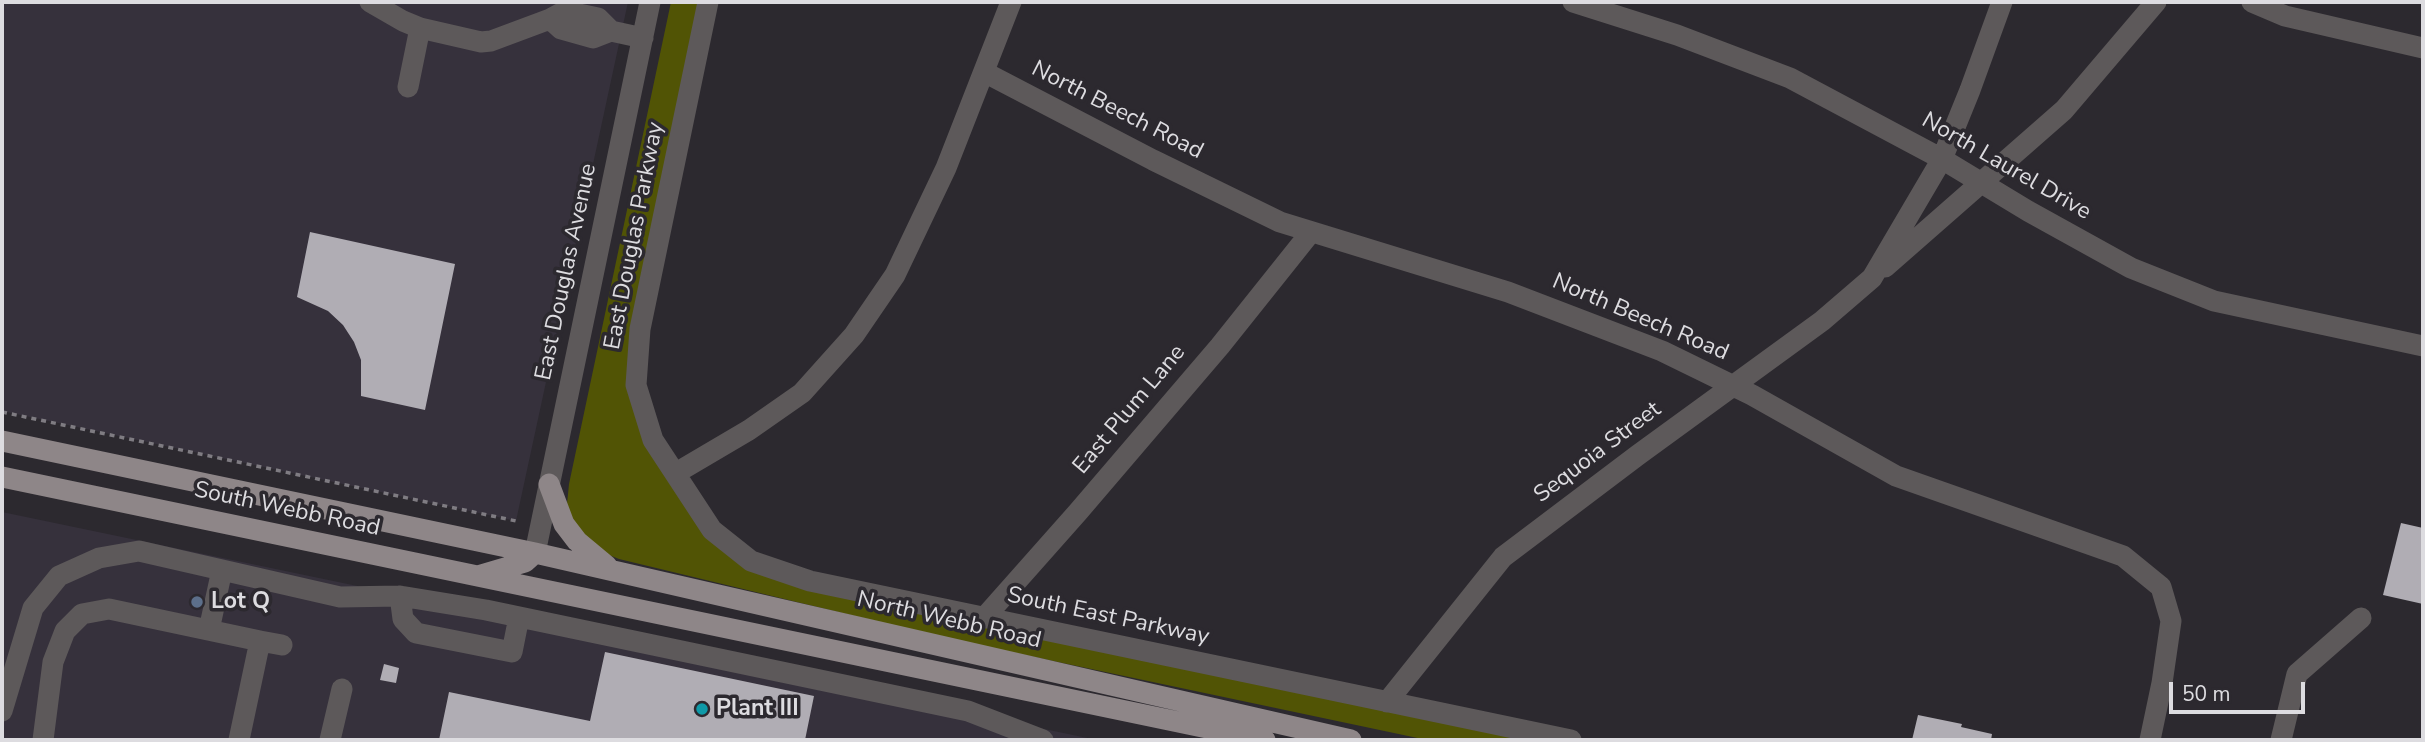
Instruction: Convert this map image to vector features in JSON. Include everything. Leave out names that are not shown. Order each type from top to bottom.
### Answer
[{"type":"main road","name":"South Webb Road","points":[[2,440],[535,554]]},
{"type":"main road","name":"South Webb Road","points":[[2,477],[561,594]]},
{"type":"main road","points":[[549,484],[564,524],[591,555],[614,572]]},
{"type":"main road","points":[[476,576],[525,562],[535,554],[538,568],[547,583],[561,594],[1265,740]]},
{"type":"main road","name":"North Webb Road","points":[[535,554],[1351,740]]},
{"type":"street","points":[[370,2],[420,28],[481,42],[491,41],[544,14],[565,11],[598,18],[611,31],[643,38]]},
{"type":"street","name":"East Douglas Avenue","points":[[535,554],[650,2]]},
{"type":"street","name":"East Douglas Parkway","points":[[676,473],[653,440],[636,385],[640,329],[708,2]]},
{"type":"street","points":[[676,473],[749,430],[802,394],[854,335],[895,275],[946,168],[1011,2]]},
{"type":"street","name":"North Laurel Drive","points":[[1573,2],[1677,35],[1790,78],[1942,159],[2131,268],[2214,301],[2423,346]]},
{"type":"street","name":"Sequoia Street","points":[[1872,278],[1942,159],[2002,2]]},
{"type":"street","name":"Sequoia Street","points":[[1387,702],[1503,557],[1822,321],[2064,110],[2156,2]]},
{"type":"street","points":[[2252,2],[2285,16],[2423,48]]},
{"type":"street","points":[[408,87],[420,28]]},
{"type":"street","name":"North Beech Road","points":[[984,72],[1164,166],[1280,222],[1508,292],[1662,351],[1732,386],[1896,476],[2123,556],[2161,587],[2171,621],[2150,740]]},
{"type":"street","name":"East Plum Lane","points":[[984,618],[1220,345],[1311,232]]},
{"type":"street","name":"South East Parkway","points":[[676,473],[712,530],[751,561],[810,581],[1571,740]]},
{"type":"street","points":[[2,711],[33,608],[60,576],[99,558],[139,551],[340,597],[400,596],[519,617],[968,711],[1043,740]]},
{"type":"street","points":[[209,629],[222,570]]},
{"type":"street","points":[[400,596],[403,619],[416,633],[512,652],[519,617]]},
{"type":"street","points":[[43,740],[53,662],[65,631],[82,614],[109,608],[282,645]]},
{"type":"street","points":[[2281,740],[2297,674],[2361,618]]},
{"type":"street","points":[[239,740],[260,641]]},
{"type":"street","points":[[18,652],[53,662]]},
{"type":"street","points":[[330,740],[342,689]]},
{"type":"path","points":[[2,412],[516,521]]},
{"type":"shaded area","points":[[2,2],[628,2],[516,521],[2,411]]},
{"type":"shaded area","points":[[671,2],[701,2],[636,405],[752,570],[1547,740],[1427,740],[954,640],[619,559],[594,549],[571,523],[567,504],[569,484]]},
{"type":"shaded area","points":[[2,512],[1097,740],[2,740]]},
{"type":"building","points":[[310,232],[455,264],[425,410],[361,396],[361,360],[354,342],[343,325],[328,311],[297,297]]},
{"type":"building","points":[[2401,523],[2423,528],[2423,604],[2383,595]]},
{"type":"building","name":"Plant III","points":[[605,652],[814,696],[805,740],[439,740],[449,692],[590,721]]},
{"type":"building","points":[[384,664],[399,668],[396,683],[380,680]]},
{"type":"building","points":[[1918,715],[1962,724],[1961,727],[1992,734],[1991,740],[1912,740]]},
{"type":"place","name":"Lot Q","points":[[197,602]]},
{"type":"place","name":"Plant III","points":[[702,709]]}]
